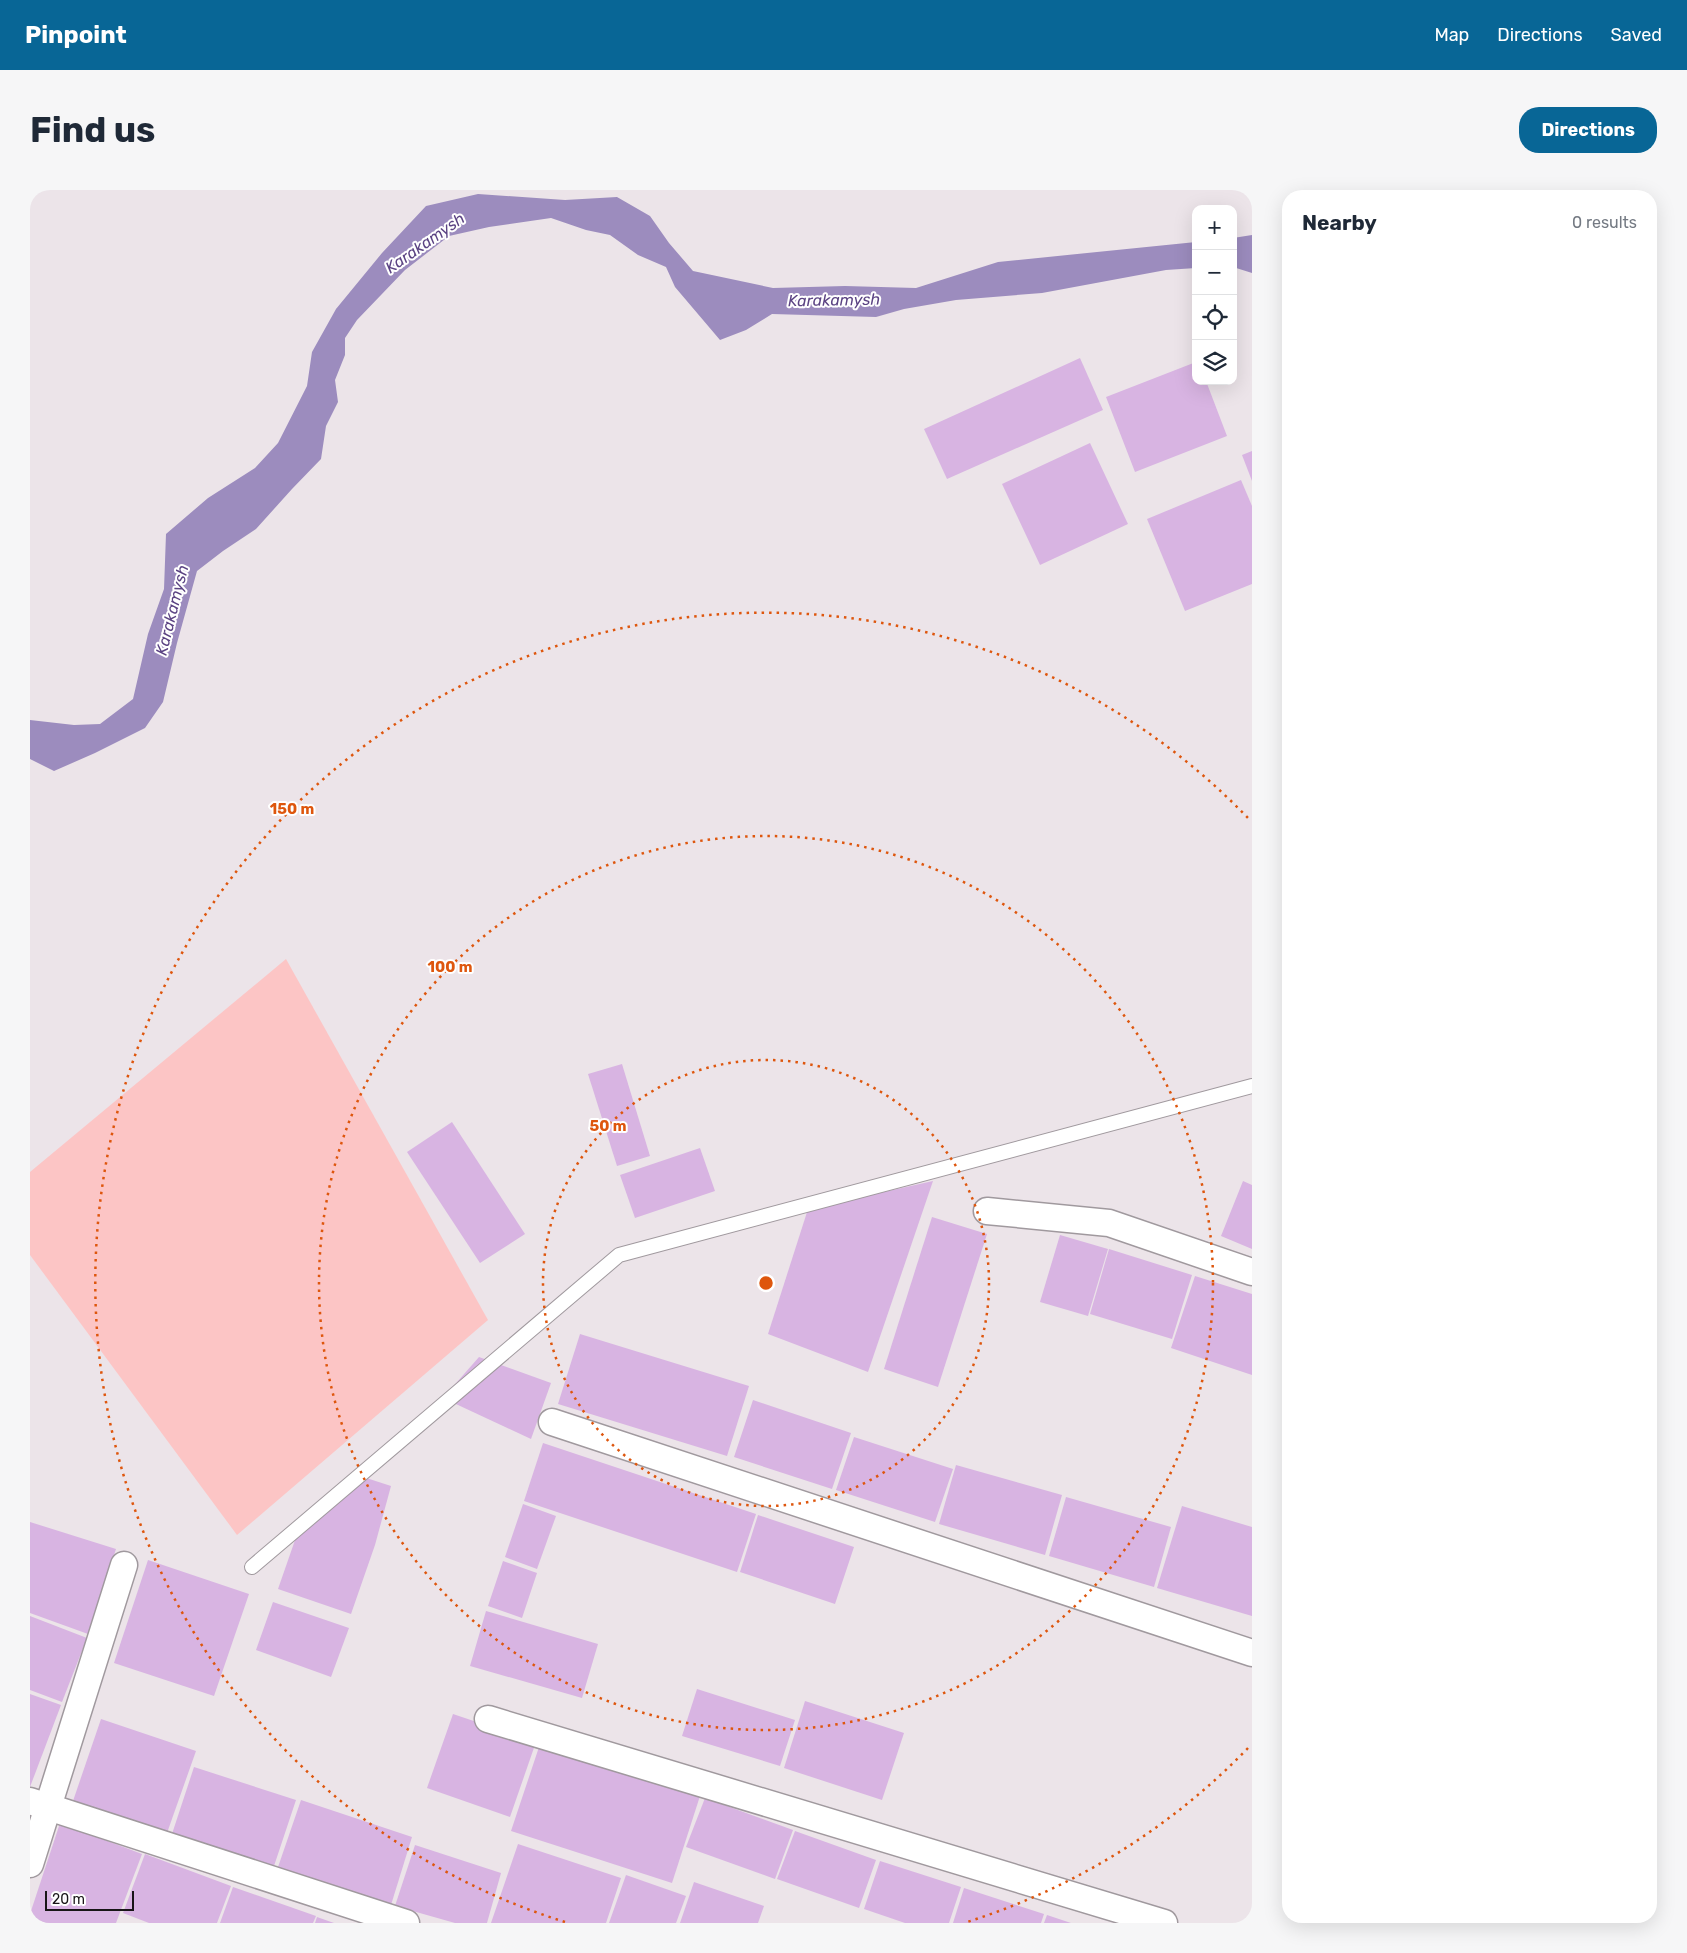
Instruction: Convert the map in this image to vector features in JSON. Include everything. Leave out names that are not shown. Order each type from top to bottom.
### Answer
[{"type":"street","points":[[987,1211],[1109,1223],[1252,1272]]},
{"type":"street","points":[[552,1422],[1252,1653]]},
{"type":"street","points":[[30,1864],[39,1804],[124,1565]]},
{"type":"street","points":[[488,1719],[1164,1923]]},
{"type":"street","points":[[39,1804],[406,1923]]},
{"type":"lane","points":[[252,1567],[619,1255],[1252,1086]]},
{"type":"shaded area","points":[[286,959],[488,1320],[237,1535],[30,1255],[30,1172]]},
{"type":"water","name":"Karakamysh","points":[[478,194],[565,200],[617,197],[650,216],[669,243],[693,271],[773,288],[845,286],[916,288],[998,262],[1192,242],[1192,268],[1166,270],[1042,293],[956,300],[904,309],[876,317],[772,314],[746,330],[720,340],[675,287],[666,267],[638,255],[610,235],[586,230],[551,218],[489,227],[449,236],[405,270],[357,320],[345,338],[345,355],[335,380],[338,402],[326,426],[321,459],[256,529],[197,571],[163,702],[145,728],[54,771],[30,759],[30,720],[74,725],[100,724],[133,699],[148,634],[164,589],[166,534],[208,498],[255,468],[278,443],[307,386],[312,352],[336,309],[382,253],[426,206]]},
{"type":"water","points":[[1252,235],[1252,273],[1237,268],[1237,237]]},
{"type":"building","points":[[1080,358],[1103,410],[947,479],[924,429]]},
{"type":"building","points":[[1192,364],[1192,385],[1208,385],[1227,436],[1135,472],[1106,397]]},
{"type":"building","points":[[1090,443],[1128,524],[1040,565],[1002,484]]},
{"type":"building","points":[[1252,451],[1252,481],[1242,455]]},
{"type":"building","points":[[1241,480],[1252,506],[1252,584],[1185,611],[1147,519]]},
{"type":"building","points":[[622,1064],[650,1156],[617,1166],[588,1074]]},
{"type":"building","points":[[452,1122],[525,1234],[480,1263],[407,1152]]},
{"type":"building","points":[[700,1148],[715,1191],[635,1218],[620,1175]]},
{"type":"building","points":[[933,1181],[868,1372],[768,1334],[808,1209]]},
{"type":"building","points":[[1243,1181],[1252,1185],[1252,1249],[1221,1236]]},
{"type":"building","points":[[932,1217],[987,1234],[938,1387],[884,1369]]},
{"type":"building","points":[[1060,1235],[1108,1249],[1088,1316],[1040,1302]]},
{"type":"building","points":[[1109,1249],[1192,1275],[1172,1339],[1090,1314]]},
{"type":"building","points":[[1195,1276],[1252,1294],[1252,1375],[1171,1348]]},
{"type":"building","points":[[580,1334],[749,1386],[727,1456],[558,1404]]},
{"type":"building","points":[[479,1357],[551,1383],[531,1439],[443,1398]]},
{"type":"building","points":[[753,1400],[851,1433],[832,1489],[734,1457]]},
{"type":"building","points":[[854,1437],[953,1469],[935,1522],[836,1490]]},
{"type":"building","points":[[543,1443],[756,1514],[737,1572],[524,1501]]},
{"type":"building","points":[[956,1465],[1062,1495],[1045,1555],[939,1524]]},
{"type":"building","points":[[354,1474],[391,1486],[375,1545],[351,1614],[278,1589],[302,1520]]},
{"type":"building","points":[[1066,1497],[1171,1527],[1154,1587],[1049,1556]]},
{"type":"building","points":[[523,1504],[556,1516],[537,1569],[505,1557]]},
{"type":"building","points":[[1182,1506],[1252,1527],[1252,1616],[1157,1588]]},
{"type":"building","points":[[758,1515],[854,1547],[835,1604],[740,1572]]},
{"type":"building","points":[[30,1522],[116,1549],[88,1634],[30,1613]]},
{"type":"building","points":[[148,1560],[249,1594],[214,1696],[114,1663]]},
{"type":"building","points":[[503,1561],[537,1573],[522,1618],[488,1606]]},
{"type":"building","points":[[273,1602],[349,1628],[331,1677],[256,1650]]},
{"type":"building","points":[[486,1611],[598,1644],[582,1698],[470,1666]]},
{"type":"building","points":[[30,1616],[87,1638],[62,1702],[30,1690]]},
{"type":"building","points":[[697,1689],[795,1720],[780,1766],[682,1736]]},
{"type":"building","points":[[30,1694],[61,1705],[30,1787]]},
{"type":"building","points":[[805,1701],[904,1733],[882,1800],[784,1768]]},
{"type":"building","points":[[453,1714],[536,1742],[510,1817],[427,1788]]},
{"type":"building","points":[[101,1719],[196,1751],[167,1833],[73,1801]]},
{"type":"building","points":[[540,1744],[700,1796],[672,1883],[511,1831]]},
{"type":"building","points":[[194,1767],[296,1800],[273,1869],[171,1837]]},
{"type":"building","points":[[705,1798],[793,1830],[775,1879],[686,1847]]},
{"type":"building","points":[[301,1800],[412,1837],[391,1905],[277,1870]]},
{"type":"building","points":[[60,1823],[142,1854],[116,1923],[30,1923],[30,1914]]},
{"type":"building","points":[[795,1831],[876,1860],[859,1908],[777,1879]]},
{"type":"building","points":[[518,1844],[621,1878],[606,1923],[491,1923]]},
{"type":"building","points":[[415,1845],[501,1873],[487,1923],[455,1923],[395,1906]]},
{"type":"building","points":[[145,1854],[231,1886],[217,1923],[149,1923],[123,1913]]},
{"type":"building","points":[[880,1861],[961,1887],[949,1923],[905,1923],[864,1909]]},
{"type":"building","points":[[626,1875],[686,1896],[676,1923],[609,1923]]},
{"type":"building","points":[[694,1882],[764,1906],[758,1923],[680,1923]]},
{"type":"building","points":[[233,1887],[316,1916],[313,1923],[220,1923]]},
{"type":"building","points":[[964,1888],[1044,1914],[1041,1923],[953,1923]]},
{"type":"building","points":[[1047,1915],[1071,1923],[1044,1923]]},
{"type":"building","points":[[317,1917],[334,1923],[315,1923]]}]
